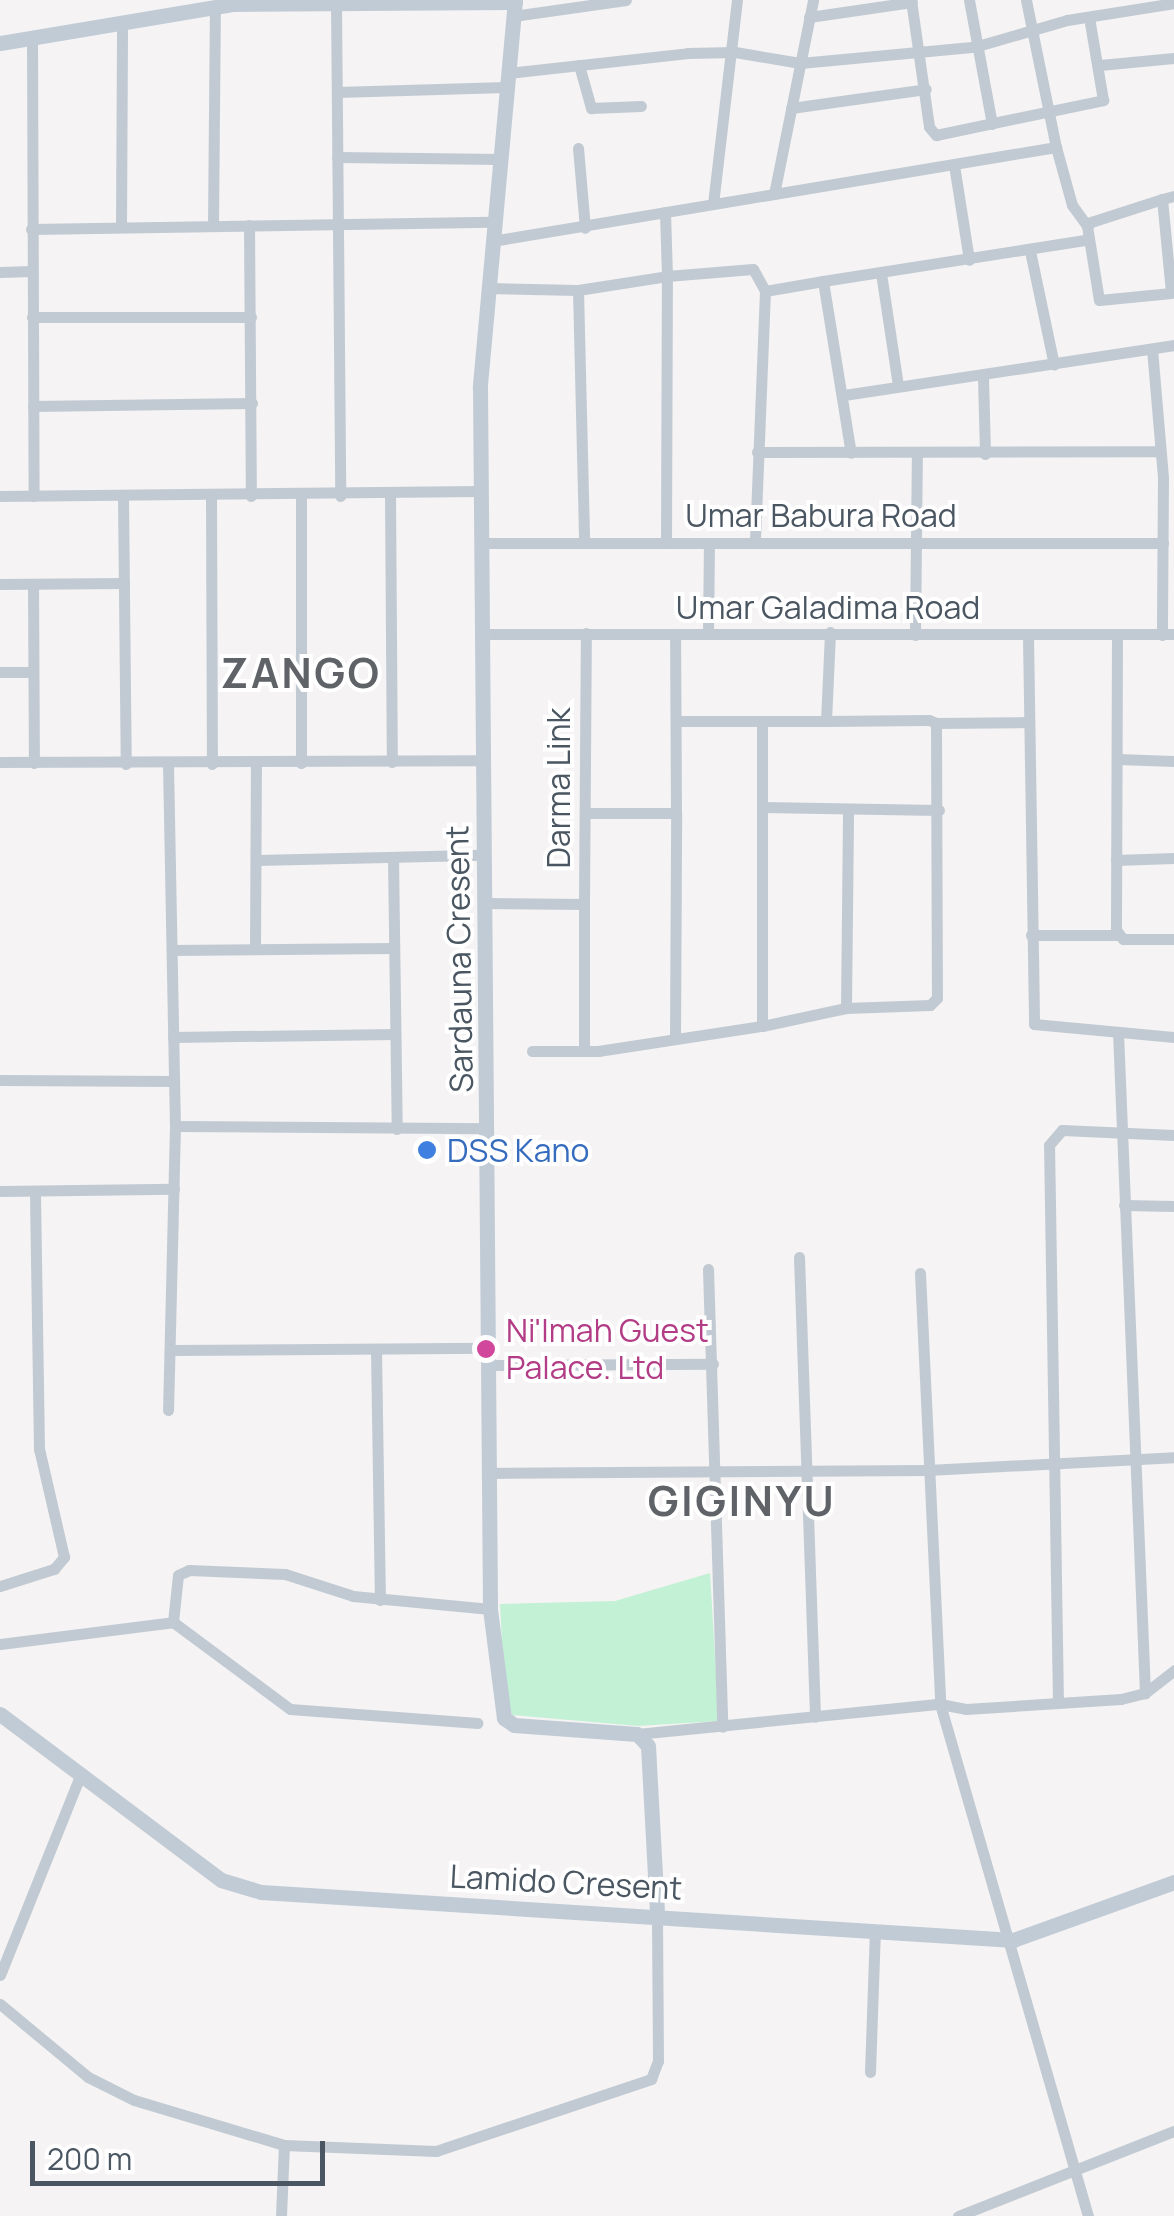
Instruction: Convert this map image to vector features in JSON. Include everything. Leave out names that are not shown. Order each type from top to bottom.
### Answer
[{"type":"street","points":[[0,42],[204,5],[394,1],[514,6],[626,0]]},
{"type":"street","points":[[713,204],[735,52],[737,0]]},
{"type":"street","points":[[774,194],[813,0]]},
{"type":"street","points":[[969,0],[974,47],[992,124]]},
{"type":"street","points":[[1026,0],[1056,147],[1072,205],[1086,226],[1085,240],[1099,300],[1168,295],[1173,289],[1168,198],[1086,226]]},
{"type":"street","points":[[809,16],[912,1],[932,134],[1102,100],[1100,65],[1089,16]]},
{"type":"street","points":[[336,2],[340,496]]},
{"type":"street","points":[[337,92],[507,80],[579,65],[735,52],[800,63],[974,47],[1089,16],[1174,3]]},
{"type":"street","points":[[204,5],[213,226]]},
{"type":"street","name":"Sardauna Cresent","points":[[514,6],[488,288],[479,490],[490,1609],[504,1718],[514,1725],[637,1734]]},
{"type":"street","points":[[121,228],[122,21]]},
{"type":"street","points":[[32,36],[34,496]]},
{"type":"street","points":[[1100,65],[1174,58]]},
{"type":"street","points":[[579,65],[592,108],[641,106]]},
{"type":"street","points":[[791,108],[926,89]]},
{"type":"street","points":[[492,241],[1056,147]]},
{"type":"street","points":[[578,148],[585,228]]},
{"type":"street","points":[[337,157],[500,159]]},
{"type":"street","points":[[954,165],[969,260]]},
{"type":"street","points":[[665,212],[666,543]]},
{"type":"street","points":[[31,229],[493,222]]},
{"type":"street","points":[[249,225],[252,496]]},
{"type":"street","points":[[765,291],[1085,240]]},
{"type":"street","points":[[1030,251],[1054,365]]},
{"type":"street","points":[[488,288],[578,290],[667,276],[753,269],[765,291],[755,543]]},
{"type":"street","points":[[0,272],[32,271]]},
{"type":"street","points":[[881,272],[898,385]]},
{"type":"street","points":[[823,281],[852,453]]},
{"type":"street","points":[[578,290],[584,543]]},
{"type":"street","points":[[32,317],[250,317]]},
{"type":"street","points":[[844,396],[1174,345]]},
{"type":"street","points":[[1152,349],[1160,451],[1168,478],[1163,543],[1168,634]]},
{"type":"street","points":[[984,377],[985,454]]},
{"type":"street","points":[[33,406],[252,403]]},
{"type":"street","points":[[757,452],[1160,451]]},
{"type":"street","points":[[915,635],[917,454]]},
{"type":"street","points":[[0,496],[340,496],[479,490]]},
{"type":"street","points":[[390,494],[392,762]]},
{"type":"street","points":[[212,496],[212,764]]},
{"type":"street","points":[[300,763],[301,496]]},
{"type":"street","points":[[124,498],[126,764]]},
{"type":"street","name":"Umar Babura Road","points":[[480,543],[1163,543]]},
{"type":"street","points":[[708,634],[709,543]]},
{"type":"street","points":[[0,584],[124,583]]},
{"type":"street","points":[[33,584],[34,762]]},
{"type":"street","points":[[826,721],[830,632]]},
{"type":"street","name":"Darma Link","points":[[485,903],[584,904],[588,813],[586,633]]},
{"type":"street","name":"Umar Galadima Road","points":[[480,634],[1168,634]]},
{"type":"street","points":[[675,1039],[676,634]]},
{"type":"street","points":[[1028,636],[1034,1024],[1174,1037]]},
{"type":"street","points":[[1117,636],[1118,934]]},
{"type":"street","points":[[0,672],[33,672]]},
{"type":"street","points":[[677,721],[1029,722]]},
{"type":"street","points":[[762,721],[762,1026]]},
{"type":"street","points":[[532,1051],[675,1039],[846,1008],[930,1006],[937,998],[936,723]]},
{"type":"street","points":[[1117,759],[1174,761]]},
{"type":"street","points":[[0,762],[484,760]]},
{"type":"street","points":[[255,947],[256,763]]},
{"type":"street","points":[[168,764],[175,1126],[173,1350],[168,1410]]},
{"type":"street","points":[[762,807],[939,810]]},
{"type":"street","points":[[846,1008],[848,809]]},
{"type":"street","points":[[588,813],[676,814]]},
{"type":"street","points":[[257,860],[484,855]]},
{"type":"street","points":[[393,858],[396,1129]]},
{"type":"street","points":[[1116,860],[1174,858]]},
{"type":"street","points":[[584,904],[584,1048]]},
{"type":"street","points":[[1031,935],[1118,934],[1174,939]]},
{"type":"street","points":[[172,950],[393,948]]},
{"type":"street","points":[[1118,1032],[1119,1131],[1145,1693]]},
{"type":"street","points":[[174,1038],[394,1034]]},
{"type":"street","points":[[0,1080],[174,1081]]},
{"type":"street","points":[[175,1126],[488,1128]]},
{"type":"street","points":[[1058,1703],[1049,1145],[1062,1130],[1174,1135]]},
{"type":"street","points":[[0,1191],[174,1189]]},
{"type":"street","points":[[0,1586],[54,1569],[64,1558],[38,1449],[35,1191]]},
{"type":"street","points":[[1124,1205],[1174,1206]]},
{"type":"street","points":[[799,1257],[814,1717]]},
{"type":"street","points":[[708,1269],[718,1474],[722,1727]]},
{"type":"street","points":[[920,1273],[940,1704],[1013,1940],[1088,2216]]},
{"type":"street","points":[[173,1350],[488,1348]]},
{"type":"street","points":[[376,1350],[380,1600]]},
{"type":"street","points":[[488,1366],[713,1364]]},
{"type":"street","points":[[489,1473],[928,1470],[1174,1457]]},
{"type":"street","points":[[173,1622],[182,1571],[285,1574],[380,1600],[490,1609]]},
{"type":"street","points":[[1,1642],[173,1622],[290,1709],[478,1723]]},
{"type":"street","points":[[0,2004],[109,2089],[284,2145],[436,2151],[635,2090],[651,2080],[658,2061],[652,1764],[637,1734],[940,1704],[966,1709],[1145,1693],[1174,1670]]},
{"type":"street","name":"Lamido Cresent","points":[[0,1714],[237,1887],[1013,1940],[1174,1882]]},
{"type":"street","points":[[0,1975],[81,1774]]},
{"type":"street","points":[[870,2072],[875,1930]]},
{"type":"street","points":[[958,2216],[1174,2131]]},
{"type":"street","points":[[281,2216],[284,2145]]},
{"type":"green space","points":[[710,1573],[719,1721],[638,1726],[512,1715],[505,1700],[500,1604],[615,1601]]},
{"type":"place","name":"DSS Kano","points":[[427,1150]]},
{"type":"place","name":"Ni'Imah Guest Palace. Ltd","points":[[486,1349]]},
{"type":"district","name":"ZANGO","points":[[301,672]]},
{"type":"district","name":"GIGINYU","points":[[742,1500]]}]
